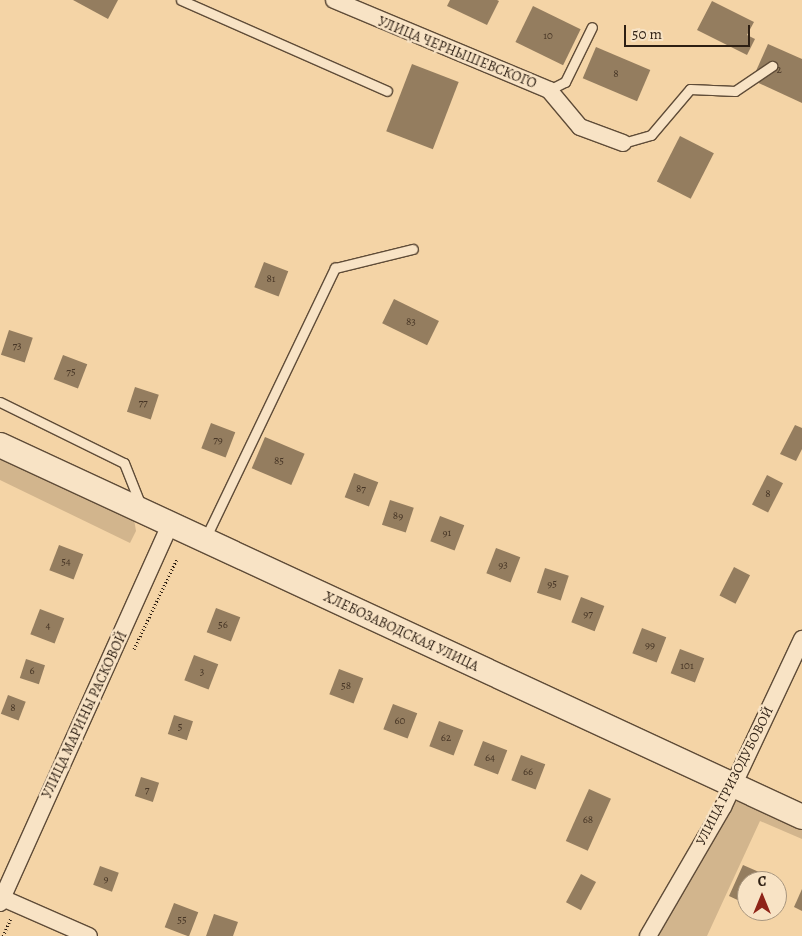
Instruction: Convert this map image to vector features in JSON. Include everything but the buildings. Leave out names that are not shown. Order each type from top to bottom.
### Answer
[{"type":"street","name":"УЛИЦА ЧЕРНЫШЕВСКОГО","points":[[334,0],[549,90],[580,127],[623,143]]},
{"type":"street","name":"ХЛЕБОЗАВОДСКАЯ УЛИЦА","points":[[0,445],[169,527],[204,541],[802,817]]},
{"type":"street","name":"УЛИЦА МАРИНЫ РАСКОВОЙ","points":[[1,900],[169,527]]},
{"type":"street","name":"УЛИЦА ГРИЗОДУБОВОЙ","points":[[648,936],[732,785],[802,639]]},
{"type":"street","points":[[1,900],[89,936]]},
{"type":"lane","points":[[181,0],[386,91]]},
{"type":"lane","points":[[549,90],[565,82],[592,27]]},
{"type":"lane","points":[[623,143],[651,134],[690,89],[735,91],[772,66]]},
{"type":"lane","points":[[204,541],[335,268],[413,249]]},
{"type":"lane","points":[[0,402],[124,463],[144,514]]},
{"type":"shaded area","points":[[0,453],[134,519],[136,531],[130,543],[0,480]]},
{"type":"shaded area","points":[[735,801],[751,803],[802,825],[802,839],[760,821],[707,936],[657,936]]}]
